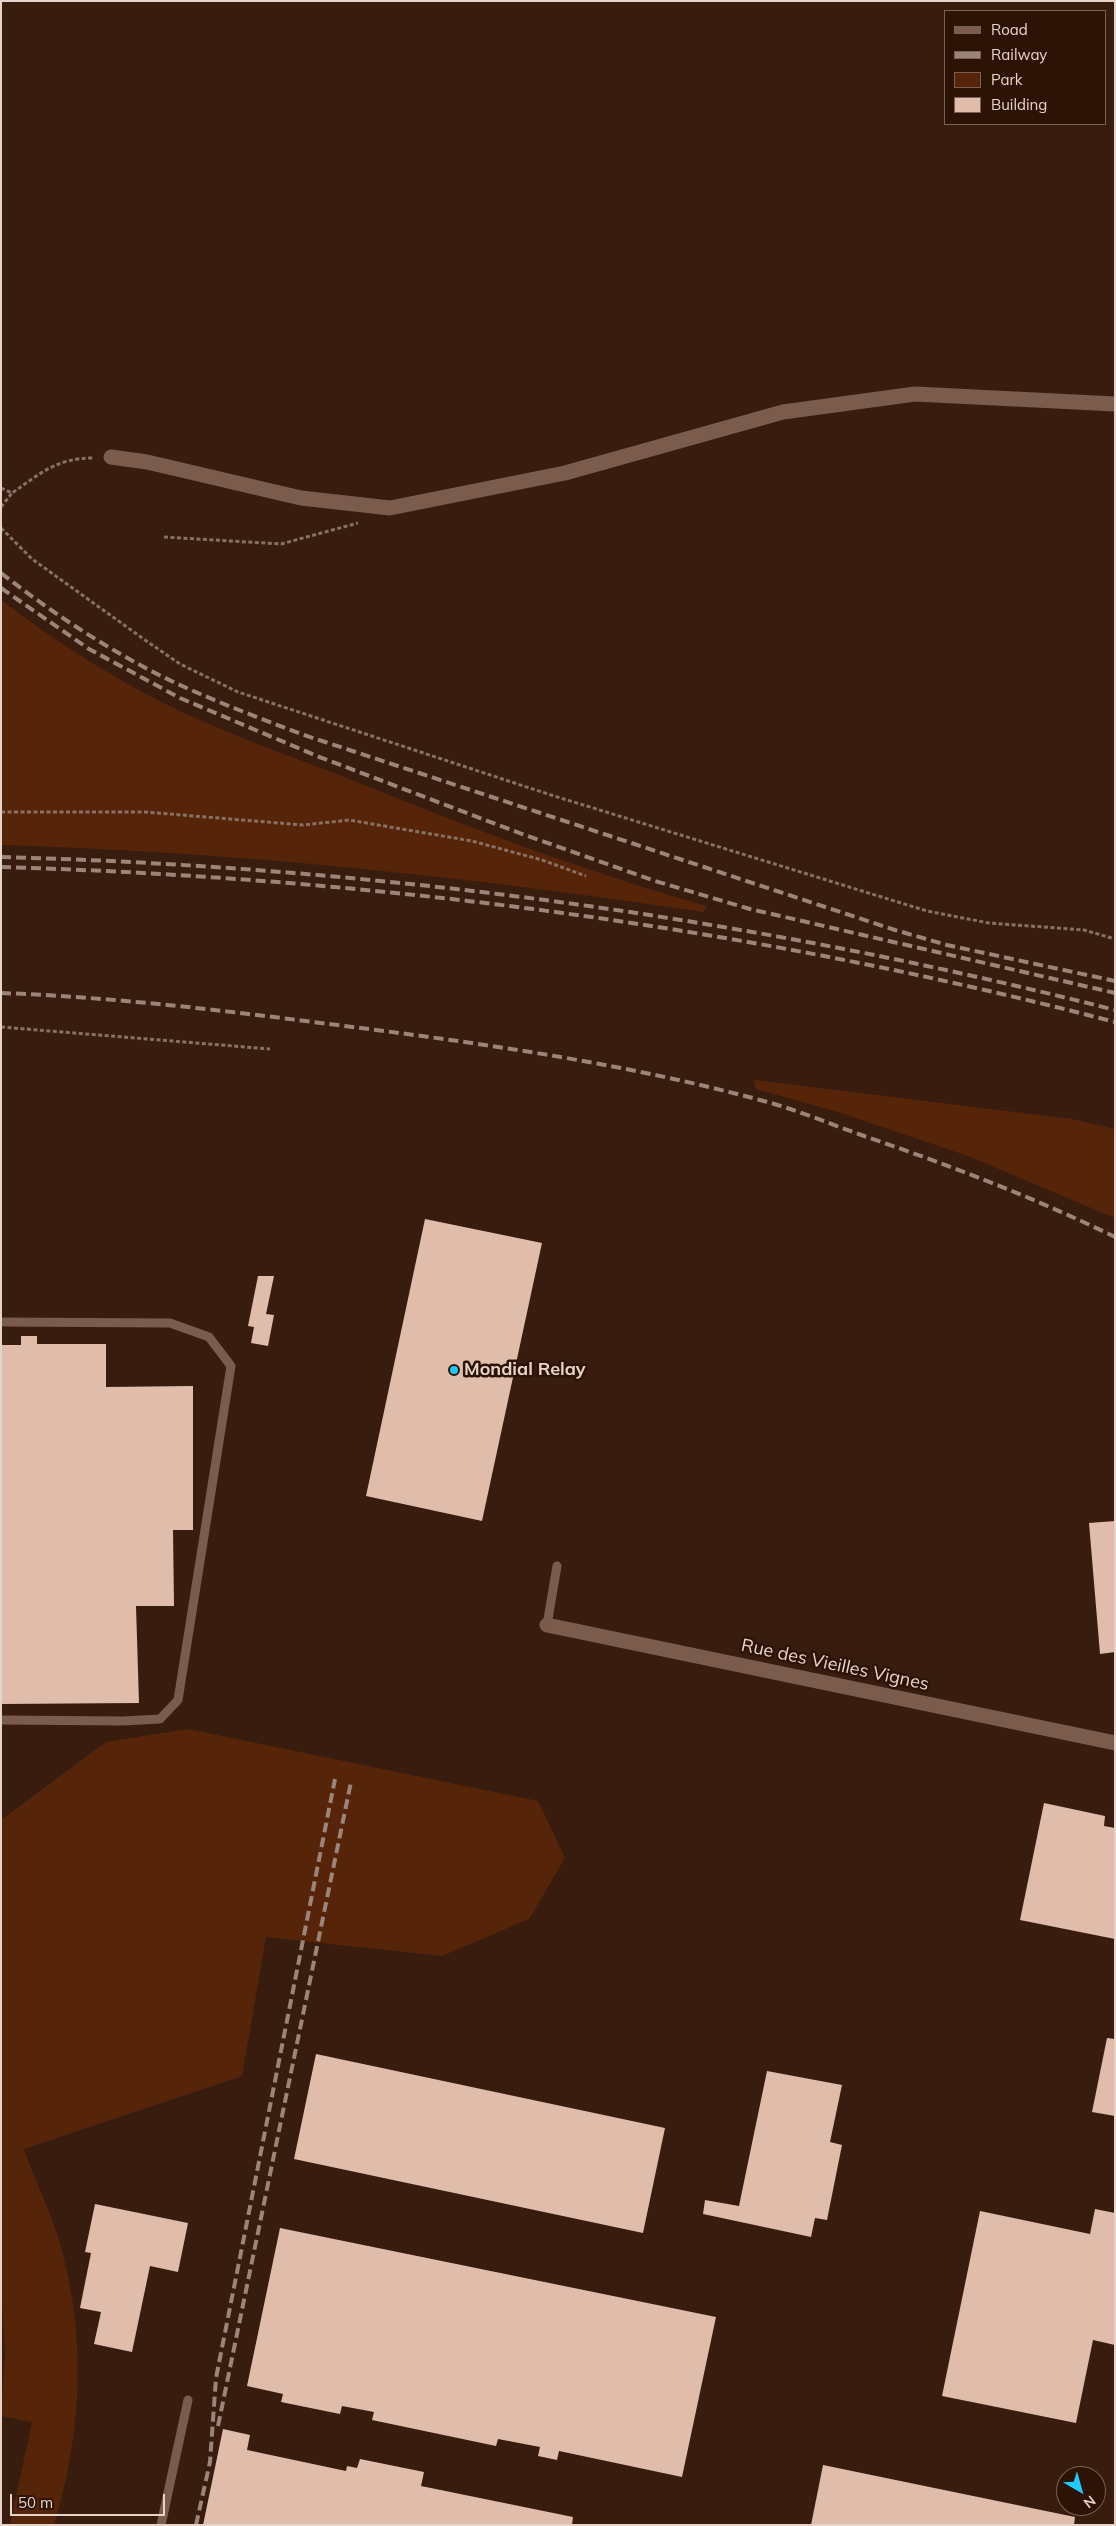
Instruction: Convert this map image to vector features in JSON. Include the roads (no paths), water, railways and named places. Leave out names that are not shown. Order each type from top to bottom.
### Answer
[{"type":"street","points":[[112,458],[147,462],[301,498],[390,508],[565,473],[782,412],[915,394],[1115,404]]},
{"type":"street","name":"Rue des Vieilles Vignes","points":[[547,1625],[1115,1743]]},
{"type":"lane","points":[[1,1322],[170,1324],[209,1337],[231,1366],[178,1700],[160,1719],[1,1720]]},
{"type":"lane","points":[[547,1625],[557,1566]]},
{"type":"lane","points":[[161,2525],[188,2400]]},
{"type":"railway","points":[[1,573],[78,628],[140,665],[195,692],[301,734],[895,930],[947,945],[1115,981]]},
{"type":"railway","points":[[1,588],[89,649],[180,698],[317,756],[522,834],[655,881],[750,909],[1115,993]]},
{"type":"railway","points":[[1,857],[142,863],[282,872],[422,885],[562,902],[701,923],[840,948],[978,977],[1115,1010]]},
{"type":"railway","points":[[1,867],[142,873],[282,882],[423,896],[562,913],[702,934],[841,959],[1115,1022]]},
{"type":"railway","points":[[1,993],[124,1001],[288,1019],[546,1054],[653,1075],[760,1100],[799,1112],[991,1182],[1115,1237]]},
{"type":"railway","points":[[196,2525],[210,2462],[216,2378],[335,1779]]},
{"type":"railway","points":[[218,2426],[351,1782]]},
{"type":"place","name":"Mondial Relay","points":[[454,1370]]}]
